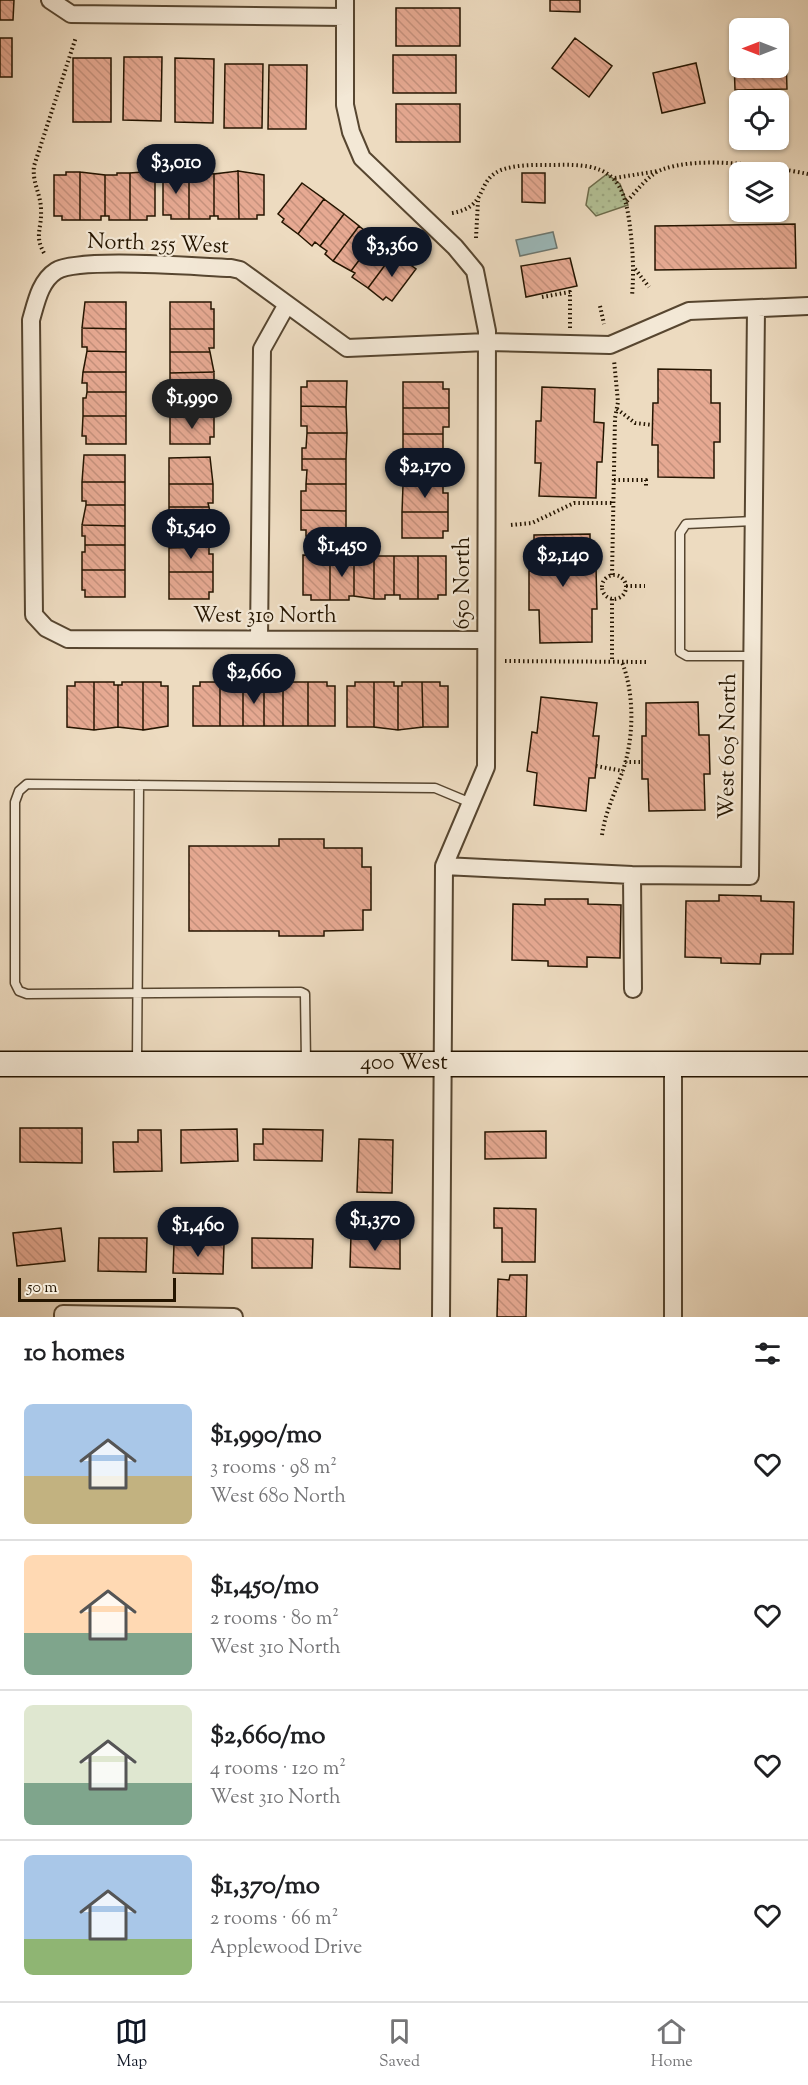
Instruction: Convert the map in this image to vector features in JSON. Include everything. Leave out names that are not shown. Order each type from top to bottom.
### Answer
[{"type":"street","points":[[50,0],[71,14],[345,9]]},
{"type":"street","name":"650 North","points":[[345,9],[345,105],[351,132],[362,158],[454,247],[474,271],[484,306],[487,342],[486,767],[444,866],[441,1317]]},
{"type":"street","name":"North 255 West","points":[[46,628],[34,615],[31,320],[42,285],[56,271],[83,264],[240,270],[286,306],[347,348],[487,342],[610,345],[689,311],[808,306]]},
{"type":"street","points":[[259,639],[262,349],[286,306]]},
{"type":"street","name":"West 605 North","points":[[444,866],[632,875],[750,876],[756,309]]},
{"type":"street","name":"West 310 North","points":[[46,628],[68,639],[486,640]]},
{"type":"street","points":[[632,875],[633,989]]},
{"type":"street","points":[[673,1063],[674,1317]]},
{"type":"street","name":"400 West","points":[[0,1064],[808,1064]]},
{"type":"street","points":[[63,1316],[234,1317]]},
{"type":"lane","points":[[753,656],[687,656],[680,652],[680,533],[686,524],[754,521]]},
{"type":"lane","points":[[306,1064],[305,994],[301,992],[27,993],[19,991],[15,983],[15,802],[19,791],[27,784],[435,788],[471,802]]},
{"type":"lane","points":[[137,1064],[139,785]]},
{"type":"path","points":[[44,253],[38,241],[41,208],[33,179],[34,166],[76,37]]},
{"type":"path","points":[[476,238],[478,201],[484,185],[498,171],[519,166],[586,165],[614,178],[688,164],[763,165],[808,174]]},
{"type":"path","points":[[627,201],[660,170]]},
{"type":"path","points":[[614,178],[627,201],[634,269],[632,296]]},
{"type":"path","points":[[452,213],[468,210],[478,201]]},
{"type":"path","points":[[634,269],[649,287]]},
{"type":"path","points":[[542,297],[570,292],[569,306]]},
{"type":"path","points":[[600,306],[604,324]]},
{"type":"path","points":[[612,575],[618,383],[614,356]]},
{"type":"path","points":[[617,409],[635,423],[653,425]]},
{"type":"path","points":[[614,480],[646,480],[646,488]]},
{"type":"path","points":[[511,525],[532,523],[574,504],[613,504]]},
{"type":"path","points":[[612,575],[620,576],[626,586],[623,594],[612,598],[602,589],[603,581],[612,575]]},
{"type":"path","points":[[626,586],[645,586]]},
{"type":"path","points":[[612,598],[612,662]]},
{"type":"path","points":[[505,661],[646,662]]},
{"type":"path","points":[[602,836],[605,814],[625,762],[630,713],[629,679],[622,662]]},
{"type":"path","points":[[625,762],[642,762]]},
{"type":"path","points":[[596,766],[623,771]]},
{"type":"green space","points":[[607,174],[620,184],[628,205],[596,216],[586,205],[589,188]]},
{"type":"water","points":[[553,232],[557,248],[520,256],[516,240]]},
{"type":"building","points":[[0,0],[14,0],[13,20],[0,20]]},
{"type":"building","points":[[550,0],[580,0],[580,12],[550,11]]},
{"type":"building","points":[[396,8],[460,8],[460,46],[396,46]]},
{"type":"building","points":[[0,38],[12,38],[12,77],[0,77]]},
{"type":"building","points":[[575,38],[612,66],[589,97],[552,68]]},
{"type":"building","points":[[393,55],[456,55],[456,93],[393,93]]},
{"type":"building","points":[[124,57],[162,57],[161,121],[123,120]]},
{"type":"building","points":[[73,58],[111,58],[111,122],[73,122]]},
{"type":"building","points":[[175,58],[214,59],[213,123],[175,122]]},
{"type":"building","points":[[696,63],[705,103],[662,113],[653,73]]},
{"type":"building","points":[[225,64],[263,64],[262,128],[224,128]]},
{"type":"building","points":[[269,65],[307,65],[306,129],[268,129]]},
{"type":"building","points":[[735,78],[787,78],[787,89],[735,90]]},
{"type":"building","points":[[396,104],[460,104],[460,142],[396,142]]},
{"type":"building","points":[[175,171],[189,171],[189,219],[171,219],[171,215],[163,215],[163,174],[175,174]]},
{"type":"building","points":[[189,171],[214,174],[214,216],[210,216],[210,219],[189,219]]},
{"type":"building","points":[[238,171],[264,175],[264,215],[257,215],[257,219],[239,219]]},
{"type":"building","points":[[238,171],[239,219],[218,219],[218,216],[214,216],[214,174]]},
{"type":"building","points":[[66,172],[80,172],[80,220],[62,220],[62,216],[54,216],[54,175],[66,175]]},
{"type":"building","points":[[80,172],[105,175],[105,216],[101,216],[101,220],[80,220]]},
{"type":"building","points":[[143,172],[143,175],[155,175],[155,216],[147,216],[147,220],[130,220],[130,173]]},
{"type":"building","points":[[117,173],[130,173],[130,220],[109,220],[109,216],[105,216],[105,175],[117,175]]},
{"type":"building","points":[[522,173],[545,173],[545,203],[522,202]]},
{"type":"building","points":[[302,183],[324,199],[298,234],[282,222],[284,219],[278,214]]},
{"type":"building","points":[[324,199],[344,214],[320,246],[315,242],[312,246],[298,234]]},
{"type":"building","points":[[344,214],[359,226],[333,261],[325,254],[327,251],[320,246]]},
{"type":"building","points":[[795,224],[796,268],[655,270],[655,226]]},
{"type":"building","points":[[359,226],[375,239],[351,271],[333,261]]},
{"type":"building","points":[[375,239],[394,253],[368,288],[352,277],[355,273],[351,271]]},
{"type":"building","points":[[394,253],[416,269],[392,301],[386,297],[383,300],[368,288]]},
{"type":"building","points":[[570,258],[577,286],[526,297],[521,266]]},
{"type":"building","points":[[85,302],[126,302],[126,329],[82,328]]},
{"type":"building","points":[[170,302],[211,302],[211,309],[214,309],[214,329],[170,329]]},
{"type":"building","points":[[82,328],[126,329],[126,352],[87,351],[87,347],[82,347]]},
{"type":"building","points":[[170,329],[214,329],[214,348],[209,348],[210,352],[170,352]]},
{"type":"building","points":[[87,351],[126,352],[126,372],[83,372]]},
{"type":"building","points":[[170,352],[210,352],[214,372],[170,373]]},
{"type":"building","points":[[658,369],[711,370],[711,403],[720,403],[720,442],[714,442],[714,478],[658,477],[658,445],[652,445],[653,403],[658,403]]},
{"type":"building","points":[[83,372],[126,372],[126,392],[87,392],[87,383],[82,383]]},
{"type":"building","points":[[214,372],[214,383],[210,383],[210,392],[170,392],[170,373]]},
{"type":"building","points":[[307,381],[347,381],[346,407],[301,406],[301,387],[307,387]]},
{"type":"building","points":[[403,382],[443,382],[443,389],[449,389],[449,408],[403,408]]},
{"type":"building","points":[[542,387],[595,389],[594,422],[604,423],[602,462],[597,462],[596,498],[539,496],[541,463],[535,463],[536,421],[541,421]]},
{"type":"building","points":[[87,392],[126,392],[126,416],[83,416],[83,398],[86,398]]},
{"type":"building","points":[[170,392],[210,392],[210,399],[214,399],[214,417],[170,417]]},
{"type":"building","points":[[301,406],[346,407],[347,433],[307,433],[307,426],[301,426]]},
{"type":"building","points":[[403,408],[449,408],[449,427],[443,427],[443,434],[403,434]]},
{"type":"building","points":[[83,416],[126,416],[126,444],[86,444],[86,436],[82,436]]},
{"type":"building","points":[[170,417],[214,417],[214,437],[210,437],[210,444],[170,444]]},
{"type":"building","points":[[307,433],[347,433],[346,459],[302,459],[302,448],[306,448]]},
{"type":"building","points":[[403,434],[443,434],[443,449],[448,449],[448,460],[403,460]]},
{"type":"building","points":[[84,455],[125,455],[125,482],[82,482]]},
{"type":"building","points":[[210,457],[213,484],[169,484],[169,458]]},
{"type":"building","points":[[302,459],[346,459],[346,484],[306,484],[307,470],[302,470]]},
{"type":"building","points":[[403,460],[448,460],[448,471],[442,471],[443,485],[403,485]]},
{"type":"building","points":[[82,482],[125,482],[125,505],[86,505],[86,501],[82,501]]},
{"type":"building","points":[[169,484],[213,484],[213,503],[208,503],[209,507],[169,507]]},
{"type":"building","points":[[306,484],[346,484],[346,511],[301,510],[301,491],[306,491]]},
{"type":"building","points":[[403,485],[443,485],[443,493],[448,493],[448,512],[402,512]]},
{"type":"building","points":[[86,505],[125,505],[125,526],[82,525]]},
{"type":"building","points":[[169,507],[209,507],[213,527],[169,528]]},
{"type":"building","points":[[301,510],[346,511],[346,537],[306,536],[306,530],[301,530]]},
{"type":"building","points":[[402,512],[448,512],[448,531],[443,531],[443,538],[402,538]]},
{"type":"building","points":[[82,525],[125,526],[125,545],[85,545]]},
{"type":"building","points":[[213,527],[213,539],[209,539],[209,547],[169,548],[169,528]]},
{"type":"building","points":[[590,534],[590,566],[596,566],[597,609],[592,609],[592,642],[540,643],[539,610],[529,610],[529,571],[534,571],[534,535]]},
{"type":"building","points":[[85,545],[125,545],[125,570],[82,570],[82,552],[85,552]]},
{"type":"building","points":[[209,547],[209,554],[213,554],[213,572],[169,572],[169,548]]},
{"type":"building","points":[[303,555],[330,556],[330,600],[311,600],[311,595],[303,595]]},
{"type":"building","points":[[330,556],[354,556],[354,596],[349,596],[349,600],[330,600]]},
{"type":"building","points":[[354,556],[374,556],[374,599],[354,596]]},
{"type":"building","points":[[374,556],[394,556],[394,595],[385,595],[385,599],[374,599]]},
{"type":"building","points":[[394,556],[418,556],[418,599],[400,599],[400,595],[394,595]]},
{"type":"building","points":[[418,556],[446,556],[446,595],[438,595],[438,599],[418,599]]},
{"type":"building","points":[[82,570],[125,570],[125,597],[85,597],[85,590],[82,590]]},
{"type":"building","points":[[169,572],[213,572],[213,592],[209,592],[209,599],[169,599]]},
{"type":"building","points":[[75,682],[94,682],[94,730],[67,727],[67,686],[75,686]]},
{"type":"building","points":[[94,682],[114,682],[114,685],[118,685],[118,727],[94,730]]},
{"type":"building","points":[[122,682],[143,682],[143,730],[118,727],[118,685],[122,685]]},
{"type":"building","points":[[143,682],[161,682],[161,686],[168,686],[168,726],[143,730]]},
{"type":"building","points":[[200,682],[220,682],[220,726],[193,726],[193,686],[200,686]]},
{"type":"building","points":[[220,682],[238,682],[238,686],[243,686],[243,726],[220,726]]},
{"type":"building","points":[[253,682],[264,682],[264,726],[243,726],[243,686],[253,686]]},
{"type":"building","points":[[264,682],[283,686],[283,726],[264,726]]},
{"type":"building","points":[[289,682],[308,682],[308,726],[283,726],[283,686],[289,686]]},
{"type":"building","points":[[308,682],[327,682],[327,686],[335,686],[335,726],[308,726]]},
{"type":"building","points":[[355,682],[374,682],[374,727],[347,727],[347,686],[355,686]]},
{"type":"building","points":[[374,682],[394,682],[394,686],[398,686],[398,730],[374,727]]},
{"type":"building","points":[[402,682],[422,682],[423,727],[398,730],[398,686],[402,686]]},
{"type":"building","points":[[422,682],[440,682],[440,686],[448,686],[448,727],[423,727]]},
{"type":"building","points":[[541,697],[597,703],[593,736],[599,736],[595,778],[589,778],[586,811],[534,805],[537,773],[527,771],[532,732],[537,733]]},
{"type":"building","points":[[698,702],[699,735],[709,735],[710,774],[704,774],[705,810],[649,811],[648,779],[642,779],[642,736],[646,736],[646,703]]},
{"type":"building","points":[[279,839],[324,839],[324,848],[362,848],[362,867],[371,867],[371,910],[363,910],[363,930],[324,931],[324,936],[279,936],[279,931],[189,931],[189,846],[279,846]]},
{"type":"building","points":[[719,895],[761,896],[761,901],[794,902],[793,954],[761,954],[760,964],[721,963],[721,958],[685,957],[686,901],[719,901]]},
{"type":"building","points":[[545,899],[588,899],[588,904],[621,905],[620,958],[587,957],[587,967],[548,966],[548,961],[512,960],[513,904],[545,905]]},
{"type":"building","points":[[20,1128],[82,1128],[82,1163],[20,1162]]},
{"type":"building","points":[[237,1129],[238,1161],[181,1163],[181,1130]]},
{"type":"building","points":[[263,1129],[323,1130],[322,1161],[254,1160],[254,1144],[263,1144]]},
{"type":"building","points":[[138,1130],[161,1130],[162,1171],[114,1172],[113,1142],[138,1142]]},
{"type":"building","points":[[546,1131],[546,1158],[485,1159],[485,1132]]},
{"type":"building","points":[[359,1139],[393,1140],[392,1193],[357,1192]]},
{"type":"building","points":[[494,1208],[536,1209],[535,1262],[502,1262],[502,1228],[494,1228]]},
{"type":"building","points":[[61,1228],[65,1261],[17,1266],[13,1233]]},
{"type":"building","points":[[351,1235],[400,1236],[400,1269],[350,1267]]},
{"type":"building","points":[[99,1238],[147,1238],[146,1272],[98,1271]]},
{"type":"building","points":[[252,1238],[313,1239],[312,1268],[252,1268]]},
{"type":"building","points":[[174,1243],[224,1244],[223,1274],[173,1273]]},
{"type":"building","points":[[510,1275],[527,1275],[526,1317],[497,1317],[498,1279],[509,1280]]}]
